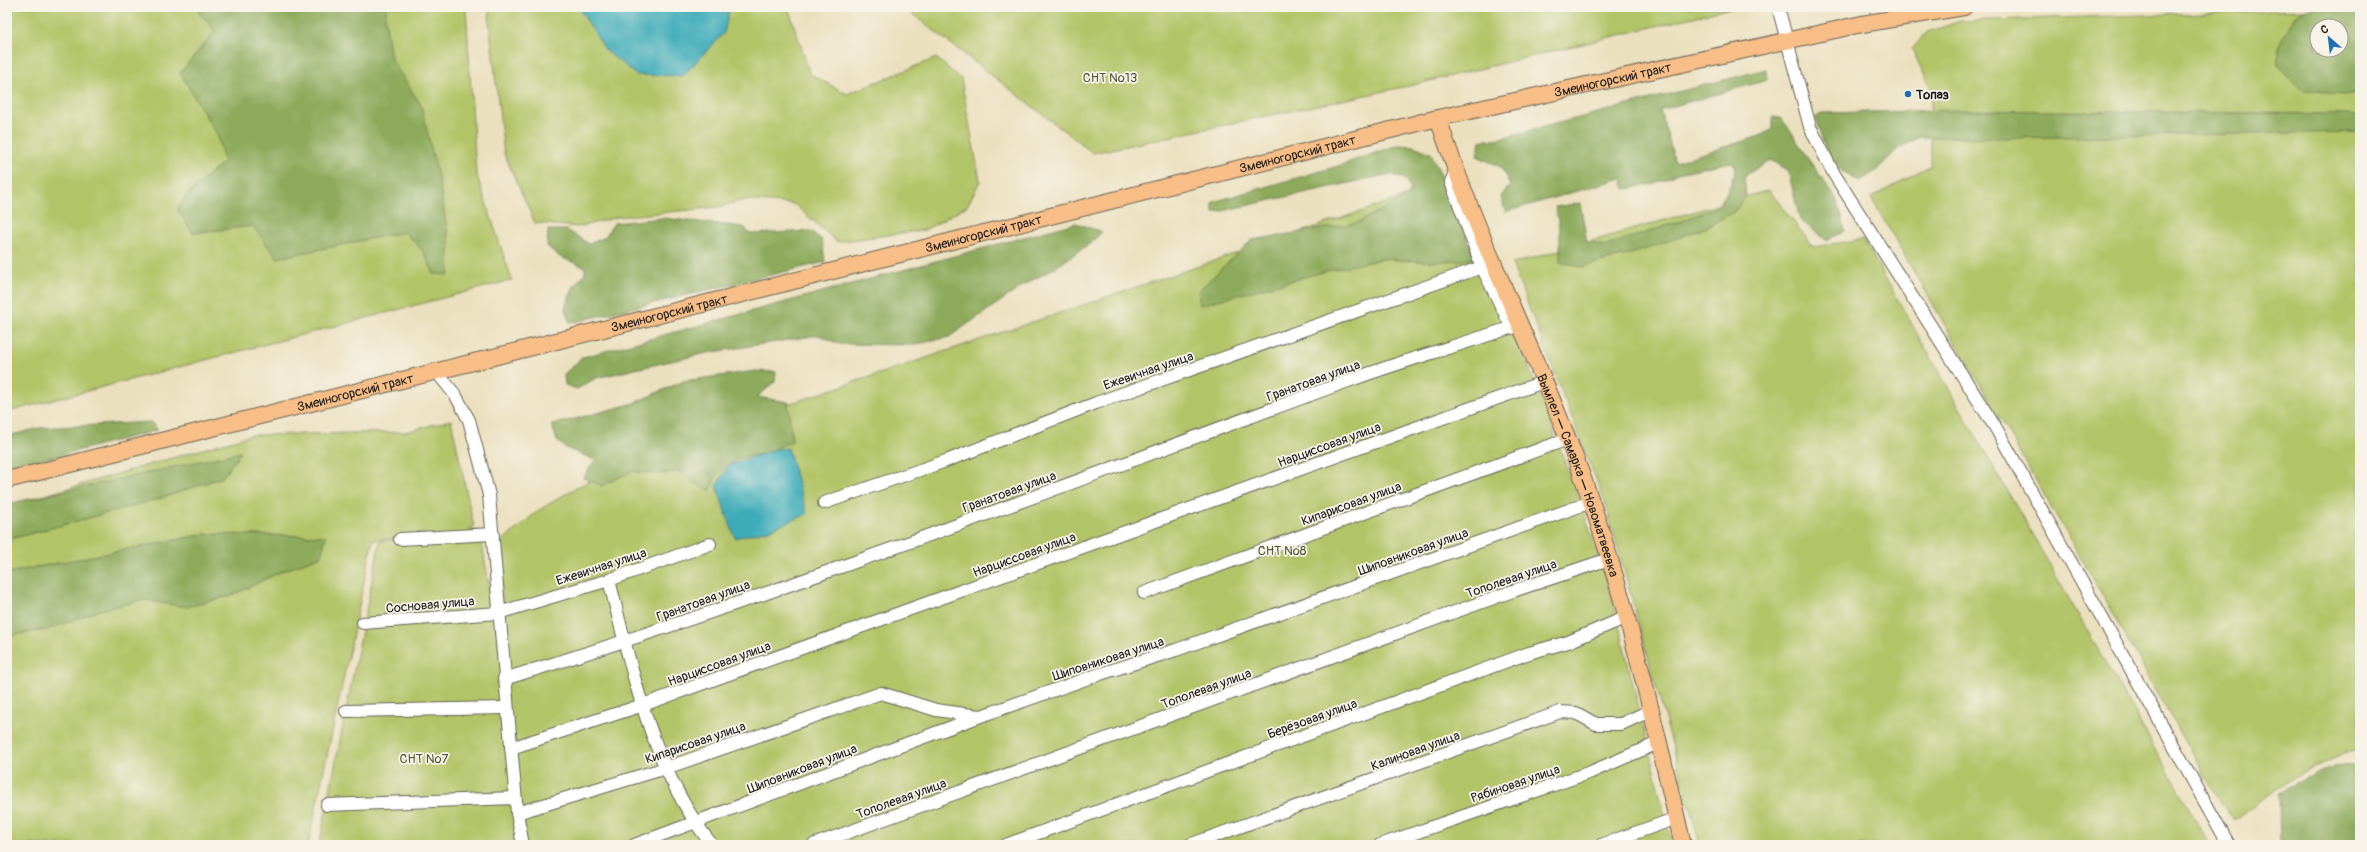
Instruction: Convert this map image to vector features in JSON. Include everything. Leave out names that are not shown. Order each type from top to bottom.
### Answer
[{"type":"main road","name":"Змеиногорский тракт","points":[[7,480],[1438,118],[1862,24],[1964,7]]},
{"type":"main road","name":"Вымпел — Самарка — Новоматвеевка","points":[[1438,118],[1455,172],[1516,326],[1546,381],[1591,502],[1627,617],[1683,845]]},
{"type":"street","points":[[1778,7],[1810,127],[1834,174],[1998,430],[2229,845]]},
{"type":"street","points":[[1455,172],[1451,182],[1482,267],[1516,326]]},
{"type":"street","name":"Ежевичная улица","points":[[824,503],[946,461],[1096,403],[1482,267]]},
{"type":"street","name":"Гранатовая улица","points":[[504,679],[625,643],[1166,450],[1354,378],[1516,326]]},
{"type":"street","points":[[436,371],[456,396],[469,420],[489,495],[515,798],[523,845]]},
{"type":"street","name":"Нарциссовая улица","points":[[511,748],[640,706],[1546,381]]},
{"type":"street","name":"Кипарисовая улица","points":[[1144,593],[1568,439]]},
{"type":"street","name":"Шиповниковая улица","points":[[634,845],[696,824],[980,716],[1100,674],[1176,650],[1591,502]]},
{"type":"street","points":[[400,539],[492,534]]},
{"type":"street","name":"Ежевичная улица","points":[[498,613],[609,580],[710,544]]},
{"type":"street","name":"Тополевая улица","points":[[813,845],[1510,592],[1609,559]]},
{"type":"street","points":[[609,580],[640,706],[666,768],[696,824],[712,845]]},
{"type":"street","name":"Сосновая улица","points":[[363,623],[498,613]]},
{"type":"street","name":"Берёзовая улица","points":[[1006,845],[1529,653],[1568,642],[1627,617]]},
{"type":"street","name":"Кипарисовая улица","points":[[517,813],[666,768],[881,694],[936,710],[980,716]]},
{"type":"street","points":[[346,711],[507,708]]},
{"type":"street","name":"Калиновая улица","points":[[1189,845],[1560,712],[1576,713],[1596,724],[1621,724],[1650,711]]},
{"type":"street","name":"Рябиновая улица","points":[[1380,845],[1591,772],[1658,743]]},
{"type":"street","points":[[327,805],[515,798]]},
{"type":"street","points":[[1601,845],[1677,818]]},
{"type":"green space","points":[[7,7],[466,7],[476,173],[512,280],[7,412]]},
{"type":"green space","points":[[200,7],[387,7],[385,18],[391,59],[421,105],[439,181],[449,241],[449,275],[434,274],[423,251],[404,232],[277,258],[253,226],[193,233],[177,209],[199,184],[224,162],[218,136],[180,73],[215,31],[199,13]]},
{"type":"green space","points":[[490,7],[788,7],[810,74],[847,94],[936,58],[961,79],[980,181],[967,206],[925,230],[837,242],[794,204],[744,200],[719,207],[618,217],[578,227],[535,223],[504,154],[489,21]]},
{"type":"green space","name":"СНТ №13","points":[[903,7],[1735,7],[1413,85],[1093,153]]},
{"type":"green space","points":[[2311,7],[2360,7],[2360,92],[2343,95],[2306,91],[2286,75],[2278,64],[2278,48],[2295,15]]},
{"type":"green space","points":[[2360,8],[2360,748],[2342,754],[2309,770],[2278,788],[2234,821],[2204,774],[2073,544],[1871,198],[1931,165],[1931,89],[1912,49],[1927,32],[1961,21]]},
{"type":"green space","points":[[1766,69],[1767,80],[1660,110],[1675,162],[1760,136],[1772,129],[1772,117],[1780,118],[1789,128],[1806,156],[1838,201],[1845,231],[1826,240],[1800,220],[1788,170],[1770,160],[1744,176],[1746,196],[1735,211],[1705,228],[1641,251],[1581,267],[1560,262],[1560,230],[1555,207],[1580,203],[1587,242],[1605,246],[1684,220],[1719,206],[1730,186],[1736,168],[1731,162],[1678,173],[1654,184],[1625,189],[1622,178],[1505,212],[1501,196],[1510,185],[1501,167],[1477,156],[1480,141],[1501,138]]},
{"type":"green space","points":[[1958,110],[2349,114],[2360,116],[2360,132],[2007,138],[1919,137],[1899,148],[1877,170],[1860,181],[1841,170],[1829,156],[1815,118],[1822,113]]},
{"type":"green space","points":[[1398,145],[1414,146],[1431,153],[1455,207],[1475,259],[1436,262],[1382,259],[1331,270],[1200,305],[1198,291],[1252,240],[1357,223],[1407,196],[1411,189],[1405,179],[1390,174],[1213,213],[1213,202],[1338,166]]},
{"type":"green space","name":"СНТ №8","points":[[1439,187],[1513,326],[1581,504],[1612,597],[1672,845],[319,845],[380,541],[427,535],[373,540],[308,845],[7,845],[7,506],[251,435],[405,432],[451,420],[474,527],[469,531],[480,531],[504,676],[501,542],[539,510],[579,486],[676,442],[1407,196]]},
{"type":"green space","points":[[1769,190],[1813,247],[1863,239],[2210,845],[1700,845],[1606,505],[1512,264]]},
{"type":"green space","points":[[662,218],[744,227],[750,234],[811,231],[822,240],[825,262],[570,323],[565,308],[574,286],[585,273],[585,267],[560,257],[547,246],[548,230],[567,230],[589,244],[605,237],[614,223]]},
{"type":"green space","points":[[1076,223],[1102,232],[1092,242],[1056,267],[1024,285],[949,337],[913,345],[839,344],[819,335],[707,353],[596,378],[577,389],[565,385],[564,374],[583,357]]},
{"type":"green space","points":[[755,371],[776,372],[775,382],[757,397],[788,402],[792,441],[766,453],[736,459],[716,476],[710,491],[691,481],[679,471],[658,474],[632,471],[602,486],[583,478],[595,460],[566,448],[557,441],[552,425],[631,404],[684,381]]},
{"type":"green space","points":[[151,422],[158,430],[7,469],[7,436],[40,428]]},
{"type":"green space","points":[[241,452],[223,477],[159,499],[7,540],[7,504]]},
{"type":"green space","points":[[205,534],[326,536],[321,556],[280,572],[233,595],[187,607],[142,600],[100,610],[46,630],[7,636],[7,573]]},
{"type":"green space","points":[[2360,764],[2360,845],[2280,845],[2279,793],[2326,768]]},
{"type":"water","points":[[578,7],[730,7],[724,33],[683,76],[637,75],[606,51]]},
{"type":"water","points":[[788,448],[807,514],[769,530],[735,538],[716,486],[729,465],[777,449]]},
{"type":"place","name":"Топаз","points":[[1908,94]]},
{"type":"park label","name":"СНТ №7","points":[[424,758]]}]
